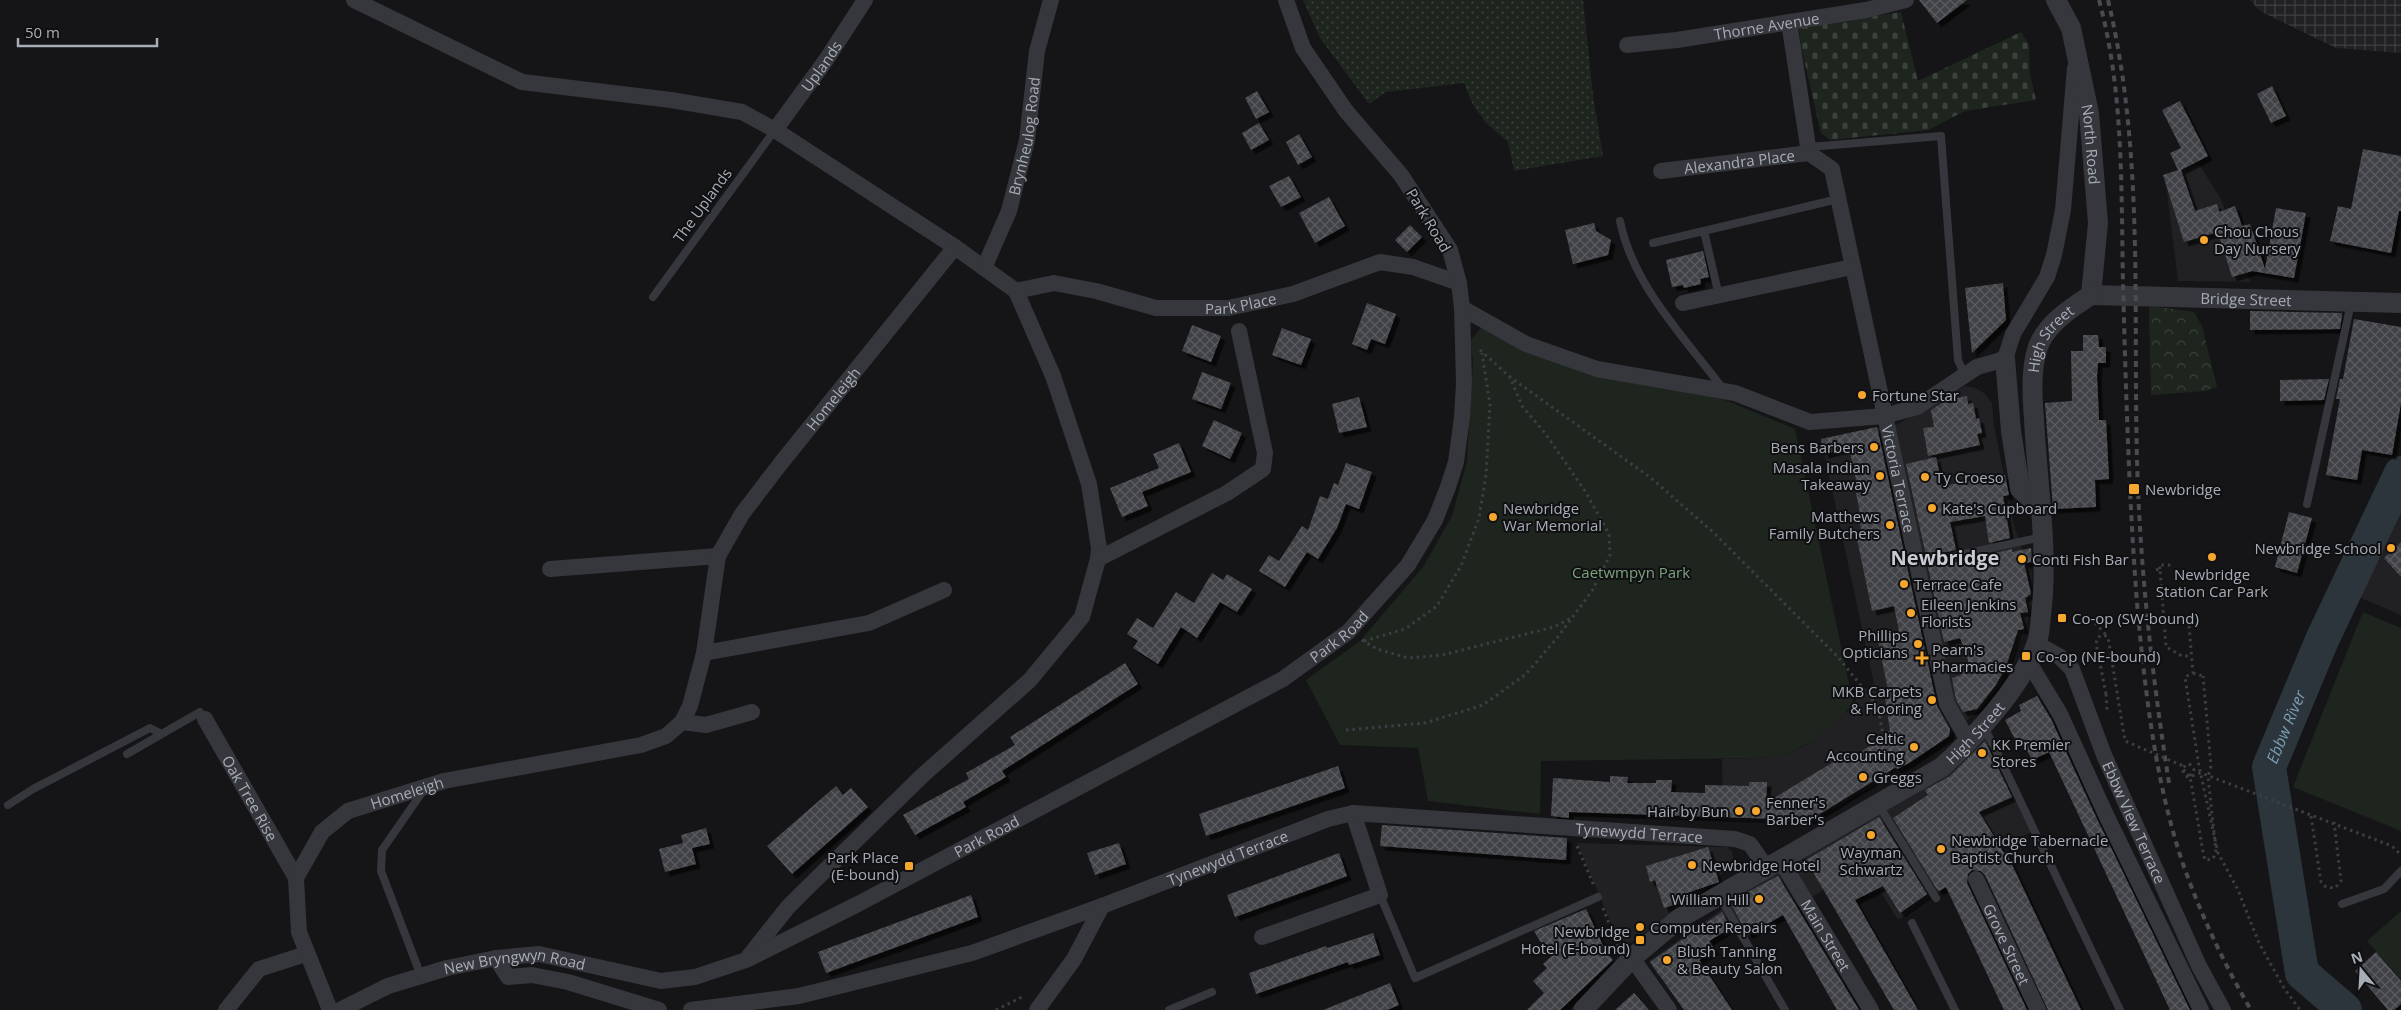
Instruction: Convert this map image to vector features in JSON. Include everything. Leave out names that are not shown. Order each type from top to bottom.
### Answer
[{"type":"street","points":[[354,0],[522,82],[671,100],[742,112],[774,130],[955,247],[1016,291],[1053,376],[1089,484],[1099,548],[1098,559],[1082,617],[1030,680],[923,774],[788,907],[746,960]]},
{"type":"street","name":"Uplands","points":[[774,130],[865,0]]},
{"type":"street","name":"Brynheulog Road","points":[[984,268],[1009,211],[1027,140],[1037,51],[1051,0]]},
{"type":"street","name":"Park Road","points":[[695,977],[746,960],[1283,679],[1348,632],[1408,565],[1438,512],[1456,462],[1464,383],[1462,308],[1459,283],[1450,250],[1402,175],[1346,111],[1303,48],[1286,0]]},
{"type":"street","name":"North Road","points":[[2056,0],[2071,28],[2089,113],[2098,224],[2091,295]]},
{"type":"street","name":"Thorne Avenue","points":[[1627,45],[1789,22],[1902,1]]},
{"type":"street","points":[[1789,22],[1809,150]]},
{"type":"street","points":[[2039,506],[2020,489],[2010,431],[2005,359],[2013,334],[2047,277],[2054,255],[2063,210],[2077,53]]},
{"type":"street","name":"Alexandra Place","points":[[1661,171],[1809,150],[1832,169],[1884,416]]},
{"type":"street","name":"Homeleigh","points":[[296,878],[322,832],[348,811],[444,781],[641,745],[666,736],[682,722],[690,706],[704,653],[718,556],[742,514],[955,247]]},
{"type":"street","name":"Park Place","points":[[1016,291],[1054,283],[1096,291],[1156,308],[1228,308],[1293,294],[1380,262],[1413,267],[1459,283]]},
{"type":"street","points":[[1683,303],[1852,267]]},
{"type":"street","name":"Bridge Street","points":[[2091,295],[2352,300],[2401,303]]},
{"type":"street","name":"High Street","points":[[1583,1010],[1632,958],[1680,918],[1877,802],[1942,767],[1969,742],[1982,726],[2033,653],[2044,574],[2033,371],[2041,340],[2062,314],[2091,295]]},
{"type":"street","points":[[1462,308],[1526,344],[1597,369],[1735,393],[1810,422],[1884,416],[1917,407],[1977,367],[2005,359]]},
{"type":"street","name":"Park Place","points":[[1098,559],[1227,493],[1263,469],[1265,453],[1239,331]]},
{"type":"street","name":"Victoria Terrace","points":[[1884,416],[1947,704],[1969,742]]},
{"type":"street","points":[[550,569],[718,556]]},
{"type":"street","points":[[704,653],[868,623],[944,590]]},
{"type":"street","points":[[2033,653],[2110,824],[2201,1010]]},
{"type":"street","name":"Ebbw View Terrace","points":[[2033,653],[2059,656],[2072,669],[2104,755],[2199,966],[2223,1010]]},
{"type":"street","points":[[682,722],[706,725],[752,712]]},
{"type":"street","name":"Oak Tree Rise","points":[[204,719],[296,878]]},
{"type":"street","points":[[1262,937],[1380,895],[1353,813]]},
{"type":"street","name":"Tynewydd Terrace","points":[[691,1010],[799,996],[963,955],[1102,906],[1328,819],[1353,813],[1735,839],[1750,844],[1773,863]]},
{"type":"street","name":"Main Street","points":[[1773,863],[1871,1010]]},
{"type":"street","points":[[296,878],[299,932],[306,954],[330,1010]]},
{"type":"street","name":"Grove Street","points":[[1976,879],[2038,1010]]},
{"type":"street","points":[[1037,1010],[1074,958],[1102,906]]},
{"type":"street","points":[[226,1010],[259,969],[306,954]]},
{"type":"street","name":"New Bryngwyn Road","points":[[340,1010],[388,986],[421,976],[496,958],[539,954],[661,981],[695,977]]},
{"type":"street","points":[[496,958],[508,977],[532,975],[568,982],[659,1010]]},
{"type":"street","points":[[1632,958],[1669,1010]]},
{"type":"lane","name":"The Uplands","points":[[653,297],[774,130]]},
{"type":"lane","points":[[1809,150],[1941,136],[1958,360],[1965,376]]},
{"type":"lane","points":[[1653,243],[1838,199]]},
{"type":"lane","points":[[1620,221],[1624,245],[1656,302],[1725,392]]},
{"type":"lane","points":[[1704,231],[1719,296]]},
{"type":"lane","points":[[2307,504],[2352,300]]},
{"type":"lane","points":[[1917,564],[2042,537]]},
{"type":"lane","points":[[127,754],[200,712],[204,719]]},
{"type":"lane","points":[[1982,726],[1993,744],[2120,1010]]},
{"type":"lane","points":[[8,805],[33,788],[150,728],[162,734]]},
{"type":"lane","points":[[421,976],[381,872],[381,864],[382,850],[425,787]]},
{"type":"lane","points":[[1877,802],[1936,898]]},
{"type":"lane","points":[[2342,904],[2384,889],[2401,871]]},
{"type":"lane","points":[[1718,894],[1786,1010]]},
{"type":"lane","points":[[1380,895],[1415,978],[1598,897]]},
{"type":"lane","points":[[1912,923],[1955,1010]]},
{"type":"lane","points":[[1169,1010],[1212,992]]},
{"type":"path","points":[[1463,334],[1510,377],[1651,478],[1713,532],[1838,657],[1878,707],[1884,741],[1894,768],[1908,785]]},
{"type":"path","points":[[1363,641],[1405,629],[1437,606],[1461,566],[1479,518],[1486,475],[1490,404],[1482,351]]},
{"type":"path","points":[[1346,730],[1425,723],[1483,705],[1526,674],[1592,591],[1610,555],[1609,534],[1585,491],[1550,440],[1522,406],[1510,377]]},
{"type":"path","points":[[2173,565],[2160,565],[2158,569],[2166,647],[2182,656],[2191,656]]},
{"type":"path","points":[[1348,632],[1377,649],[1408,658],[1442,655],[1554,627],[1572,618]]},
{"type":"path","points":[[2095,622],[2108,637],[2125,741],[2181,765],[2183,770],[2190,776],[2205,860],[2214,859],[2216,851],[2208,777],[2211,766],[2203,676],[2193,673],[2186,677],[2201,772],[2218,853],[2238,890],[2260,943],[2284,988],[2300,1010]]},
{"type":"path","points":[[2189,626],[2193,673]]},
{"type":"path","points":[[2106,694],[2096,644],[2098,637],[2104,635],[2108,637]]},
{"type":"path","points":[[2190,776],[2193,774],[2194,768],[2191,765],[2185,765],[2182,772],[2186,776],[2201,772],[2227,784],[2311,816],[2334,822],[2392,846],[2401,856]]},
{"type":"path","points":[[2311,816],[2321,882],[2326,887],[2335,888],[2341,881],[2334,822]]},
{"type":"shaded area","points":[[2250,0],[2401,0],[2401,53],[2336,48],[2260,11]]},
{"type":"shaded area","name":"Chou Chous Day Nursery","points":[[2199,164],[2221,199],[2250,282],[2178,281],[2165,177]]},
{"type":"shaded area","points":[[1965,386],[1976,388],[1985,394],[1992,403],[1994,425],[2015,530],[2032,574],[2033,599],[2023,636],[2001,684],[1980,709],[1942,742],[1885,779],[1807,824],[1723,820],[1722,759],[1759,758],[1792,752],[1806,745],[1847,712],[1853,703],[1874,683],[1821,439],[1898,424]]},
{"type":"shaded area","name":"Newbridge School","points":[[2401,498],[2401,615],[2359,597]]},
{"type":"shaded area","points":[[1991,730],[2035,830],[2008,844],[1898,920],[1864,865],[1740,941],[1731,926],[1658,976],[1649,961],[1760,882]]},
{"type":"shaded area","points":[[1577,843],[1727,847],[1732,851],[1733,858],[1725,871],[1698,895],[1622,949]]},
{"type":"green space","points":[[1303,0],[1583,0],[1593,96],[1603,156],[1514,171],[1508,142],[1486,123],[1473,105],[1464,83],[1386,92],[1369,104],[1320,38]]},
{"type":"green space","points":[[1901,12],[1918,81],[2021,32],[2029,45],[2030,74],[2036,100],[1965,111],[1928,130],[1830,140],[1821,133],[1801,46],[1799,29],[1805,26]]},
{"type":"green space","points":[[2149,307],[2194,312],[2202,326],[2217,387],[2205,391],[2151,395]]},
{"type":"green space","name":"Caetwmpyn Park","points":[[1482,327],[1661,386],[1725,400],[1795,429],[1853,703],[1834,724],[1809,743],[1793,751],[1759,758],[1541,761],[1540,814],[1428,801],[1418,748],[1340,745],[1306,680],[1360,641],[1423,567],[1452,516],[1467,461],[1473,361],[1470,341]]},
{"type":"green space","points":[[2363,612],[2401,628],[2401,831],[2293,787]]},
{"type":"green space","points":[[2401,911],[2401,981],[2367,941]]},
{"type":"building","points":[[1919,0],[1967,0],[1937,23]]},
{"type":"building","points":[[2272,86],[2286,116],[2271,123],[2257,94]]},
{"type":"building","points":[[1257,91],[1269,112],[1256,119],[1245,98]]},
{"type":"building","points":[[2180,101],[2208,156],[2181,170],[2195,211],[2217,204],[2219,212],[2235,206],[2242,226],[2250,224],[2265,269],[2276,208],[2306,213],[2294,278],[2252,271],[2232,277],[2218,232],[2184,242],[2163,175],[2178,170],[2170,153],[2181,148],[2162,110]]},
{"type":"building","points":[[1259,123],[1269,140],[1251,150],[1242,133]]},
{"type":"building","points":[[1299,134],[1312,157],[1298,165],[1286,142]]},
{"type":"building","points":[[2363,149],[2401,156],[2401,211],[2399,211],[2391,253],[2330,241],[2338,206],[2351,209]]},
{"type":"building","points":[[1289,176],[1301,197],[1281,207],[1269,186]]},
{"type":"building","points":[[1329,197],[1345,226],[1315,243],[1299,213]]},
{"type":"building","points":[[1594,223],[1596,231],[1611,240],[1608,255],[1573,264],[1565,230]]},
{"type":"building","points":[[1410,225],[1422,237],[1407,252],[1395,240]]},
{"type":"building","points":[[1703,251],[1709,277],[1700,279],[1701,284],[1684,288],[1683,285],[1672,287],[1666,260]]},
{"type":"building","points":[[2003,283],[2006,320],[1972,353],[1965,288]]},
{"type":"building","points":[[1367,303],[1396,314],[1385,344],[1371,339],[1367,350],[1352,344]]},
{"type":"building","points":[[2250,311],[2342,313],[2342,316],[2340,329],[2250,330]]},
{"type":"building","points":[[2354,319],[2401,327],[2401,403],[2392,455],[2362,450],[2357,480],[2326,475],[2340,399],[2336,399],[2340,379],[2343,379]]},
{"type":"building","points":[[1192,325],[1221,336],[1211,362],[1182,351]]},
{"type":"building","points":[[1282,328],[1311,339],[1301,365],[1272,355]]},
{"type":"building","points":[[2083,335],[2098,335],[2099,347],[2106,347],[2106,363],[2098,363],[2097,376],[2099,420],[2106,420],[2109,479],[2095,480],[2096,507],[2053,509],[2045,403],[2072,401],[2071,351],[2083,351]]},
{"type":"building","points":[[1202,372],[1231,383],[1221,409],[1192,399]]},
{"type":"building","points":[[2329,379],[2324,400],[2280,401],[2280,380]]},
{"type":"building","points":[[1967,396],[1968,404],[1973,403],[1976,419],[1979,418],[1982,433],[1977,434],[1980,445],[1928,456],[1923,428],[1934,427],[1931,410],[1946,400]]},
{"type":"building","points":[[1359,397],[1367,427],[1339,433],[1332,404]]},
{"type":"building","points":[[1214,420],[1242,433],[1230,459],[1202,446]]},
{"type":"building","points":[[1877,427],[1937,706],[1950,729],[1949,736],[1909,763],[1897,769],[1896,767],[1810,820],[1569,812],[1569,818],[1551,816],[1553,778],[1610,782],[1610,776],[1628,777],[1627,783],[1656,783],[1656,780],[1672,780],[1671,792],[1705,793],[1705,785],[1749,786],[1749,782],[1767,782],[1766,803],[1845,755],[1846,757],[1852,754],[1853,756],[1887,736],[1886,732],[1890,731],[1884,690],[1888,690],[1878,641],[1900,636],[1894,606],[1872,611],[1857,539],[1864,538],[1858,518],[1861,518],[1856,493],[1859,493],[1849,448],[1824,454],[1821,439]]},
{"type":"building","points":[[1179,443],[1191,472],[1142,492],[1148,506],[1122,517],[1110,488],[1159,468],[1153,454]]},
{"type":"building","points":[[1936,457],[1942,486],[2005,475],[2009,495],[2003,496],[2010,538],[1989,543],[1985,516],[1950,522],[1956,550],[1926,556],[1906,464]]},
{"type":"building","points":[[1346,463],[1372,472],[1359,509],[1346,504],[1337,528],[1318,559],[1307,552],[1285,587],[1259,571],[1269,555],[1279,561],[1302,526],[1308,530],[1320,496],[1328,499],[1334,483],[1338,485]]},
{"type":"building","points":[[2289,512],[2312,518],[2297,573],[2275,567]]},
{"type":"building","points":[[2401,542],[2401,577],[2384,558]]},
{"type":"building","points":[[2031,548],[2032,562],[2024,563],[2031,594],[2025,598],[2028,612],[2020,613],[2024,629],[2018,630],[2005,669],[1995,686],[1977,709],[1963,712],[1956,700],[1952,678],[1961,675],[1969,665],[1966,652],[1960,638],[1944,642],[1928,567],[1992,556],[1991,554],[2012,549],[2012,552]]},
{"type":"building","points":[[1212,573],[1223,580],[1227,574],[1252,589],[1237,612],[1220,602],[1197,638],[1181,627],[1158,664],[1133,648],[1138,641],[1127,634],[1137,618],[1153,628],[1176,592],[1194,603]]},
{"type":"building","points":[[1125,663],[1138,684],[1002,771],[1006,777],[963,802],[966,807],[915,835],[903,815],[969,779],[966,773],[1015,745],[1010,737]]},
{"type":"building","points":[[2037,696],[2051,719],[2097,819],[2190,1010],[2170,1010],[2049,752],[2032,760],[2022,741],[2017,743],[2005,720],[2021,711],[2019,705]]},
{"type":"building","points":[[1985,741],[2012,797],[1979,812],[2004,853],[2006,852],[2081,1010],[2048,1010],[1985,875],[1981,871],[1972,870],[1968,874],[1967,883],[2027,1010],[2004,1010],[1946,887],[1939,891],[1936,888],[1893,818],[1928,795],[1925,790],[1950,776]]},
{"type":"building","points":[[1338,766],[1345,788],[1206,836],[1199,814]]},
{"type":"building","points":[[836,786],[843,795],[851,788],[868,807],[792,874],[767,846]]},
{"type":"building","points":[[1879,817],[1927,894],[1900,913],[1883,886],[1855,900],[1918,1010],[1894,1010],[1806,860]]},
{"type":"building","points":[[1382,825],[1567,838],[1566,860],[1380,846]]},
{"type":"building","points":[[706,828],[710,844],[692,848],[696,864],[665,872],[659,849],[683,843],[681,835]]},
{"type":"building","points":[[1119,843],[1126,864],[1095,875],[1087,853]]},
{"type":"building","points":[[1708,847],[1719,882],[1681,895],[1683,902],[1664,908],[1655,880],[1650,882],[1646,866]]},
{"type":"building","points":[[1339,853],[1347,876],[1235,917],[1227,895]]},
{"type":"building","points":[[1778,876],[1859,1010],[1837,1010],[1783,915],[1748,935],[1732,906],[1749,894],[1748,892]]},
{"type":"building","points":[[971,895],[978,917],[826,973],[818,952]]},
{"type":"building","points":[[1586,909],[1606,952],[1613,960],[1560,1010],[1527,1010],[1544,993],[1533,981],[1547,968],[1543,964],[1554,954],[1540,941],[1534,931]]},
{"type":"building","points":[[1722,912],[1731,928],[1709,941],[1715,950],[1699,960],[1732,1010],[1684,1010],[1650,962]]},
{"type":"building","points":[[1373,933],[1380,955],[1349,965],[1348,962],[1256,994],[1249,973],[1326,946],[1327,948]]},
{"type":"building","points":[[2376,952],[2401,981],[2401,1004],[2394,1010],[2388,1010],[2355,971]]},
{"type":"building","points":[[1390,983],[1399,1005],[1387,1010],[1323,1010]]},
{"type":"building","points":[[1634,993],[1649,1010],[1615,1010]]},
{"type":"waterway","name":"Ebbw River","points":[[2345,1010],[2302,973],[2269,767],[2322,640],[2401,473]]},
{"type":"railway","points":[[2099,0],[2113,70],[2120,140],[2130,491],[2138,615],[2153,741],[2166,803],[2183,864],[2197,902],[2214,939],[2251,1010]]},
{"type":"railway","points":[[2108,0],[2119,57],[2132,171],[2136,287],[2137,460],[2141,541],[2152,662],[2169,783]]},
{"type":"place","name":"Chou Chous Day Nursery","points":[[2204,240]]},
{"type":"place","name":"Fortune Star","points":[[1862,395]]},
{"type":"place","name":"Bens Barbers","points":[[1874,447]]},
{"type":"place","name":"Masala Indian Takeaway","points":[[1880,476]]},
{"type":"place","name":"Ty Croeso","points":[[1925,477]]},
{"type":"place","name":"Newbridge","points":[[2134,489]]},
{"type":"place","name":"Kate's Cupboard","points":[[1932,508]]},
{"type":"place","name":"Newbridge War Memorial","points":[[1493,517]]},
{"type":"place","name":"Matthews Family Butchers","points":[[1890,525]]},
{"type":"place","name":"Newbridge School","points":[[2391,548]]},
{"type":"place","name":"Newbridge Station Car Park","points":[[2212,557]]},
{"type":"place","name":"Conti Fish Bar","points":[[2022,559]]},
{"type":"place","name":"Terrace Cafe","points":[[1904,584]]},
{"type":"place","name":"Eileen Jenkins Florists","points":[[1911,613]]},
{"type":"place","name":"Co-op (SW-bound)","points":[[2062,618]]},
{"type":"place","name":"Phillips Opticians","points":[[1918,644]]},
{"type":"place","name":"Co-op (NE-bound)","points":[[2026,656]]},
{"type":"place","name":"Pearn's Pharmacies","points":[[1922,658]]},
{"type":"place","name":"MKB Carpets & Flooring","points":[[1932,700]]},
{"type":"place","name":"Celtic Accounting","points":[[1914,747]]},
{"type":"place","name":"KK Premier Stores","points":[[1982,753]]},
{"type":"place","name":"Greggs","points":[[1863,777]]},
{"type":"place","name":"Hair by Bun","points":[[1739,811]]},
{"type":"place","name":"Fenner's Barber's","points":[[1756,811]]},
{"type":"place","name":"Wayman Schwartz","points":[[1871,835]]},
{"type":"place","name":"Newbridge Tabernacle Baptist Church","points":[[1941,849]]},
{"type":"place","name":"Newbridge Hotel","points":[[1692,865]]},
{"type":"place","name":"Park Place (E-bound)","points":[[909,866]]},
{"type":"place","name":"William Hill","points":[[1759,899]]},
{"type":"place","name":"Computer Repairs","points":[[1640,927]]},
{"type":"place","name":"Newbridge Hotel (E-bound)","points":[[1640,940]]},
{"type":"place","name":"Blush Tanning & Beauty Salon","points":[[1667,960]]},
{"type":"district","name":"Newbridge","points":[[1945,557]]}]
